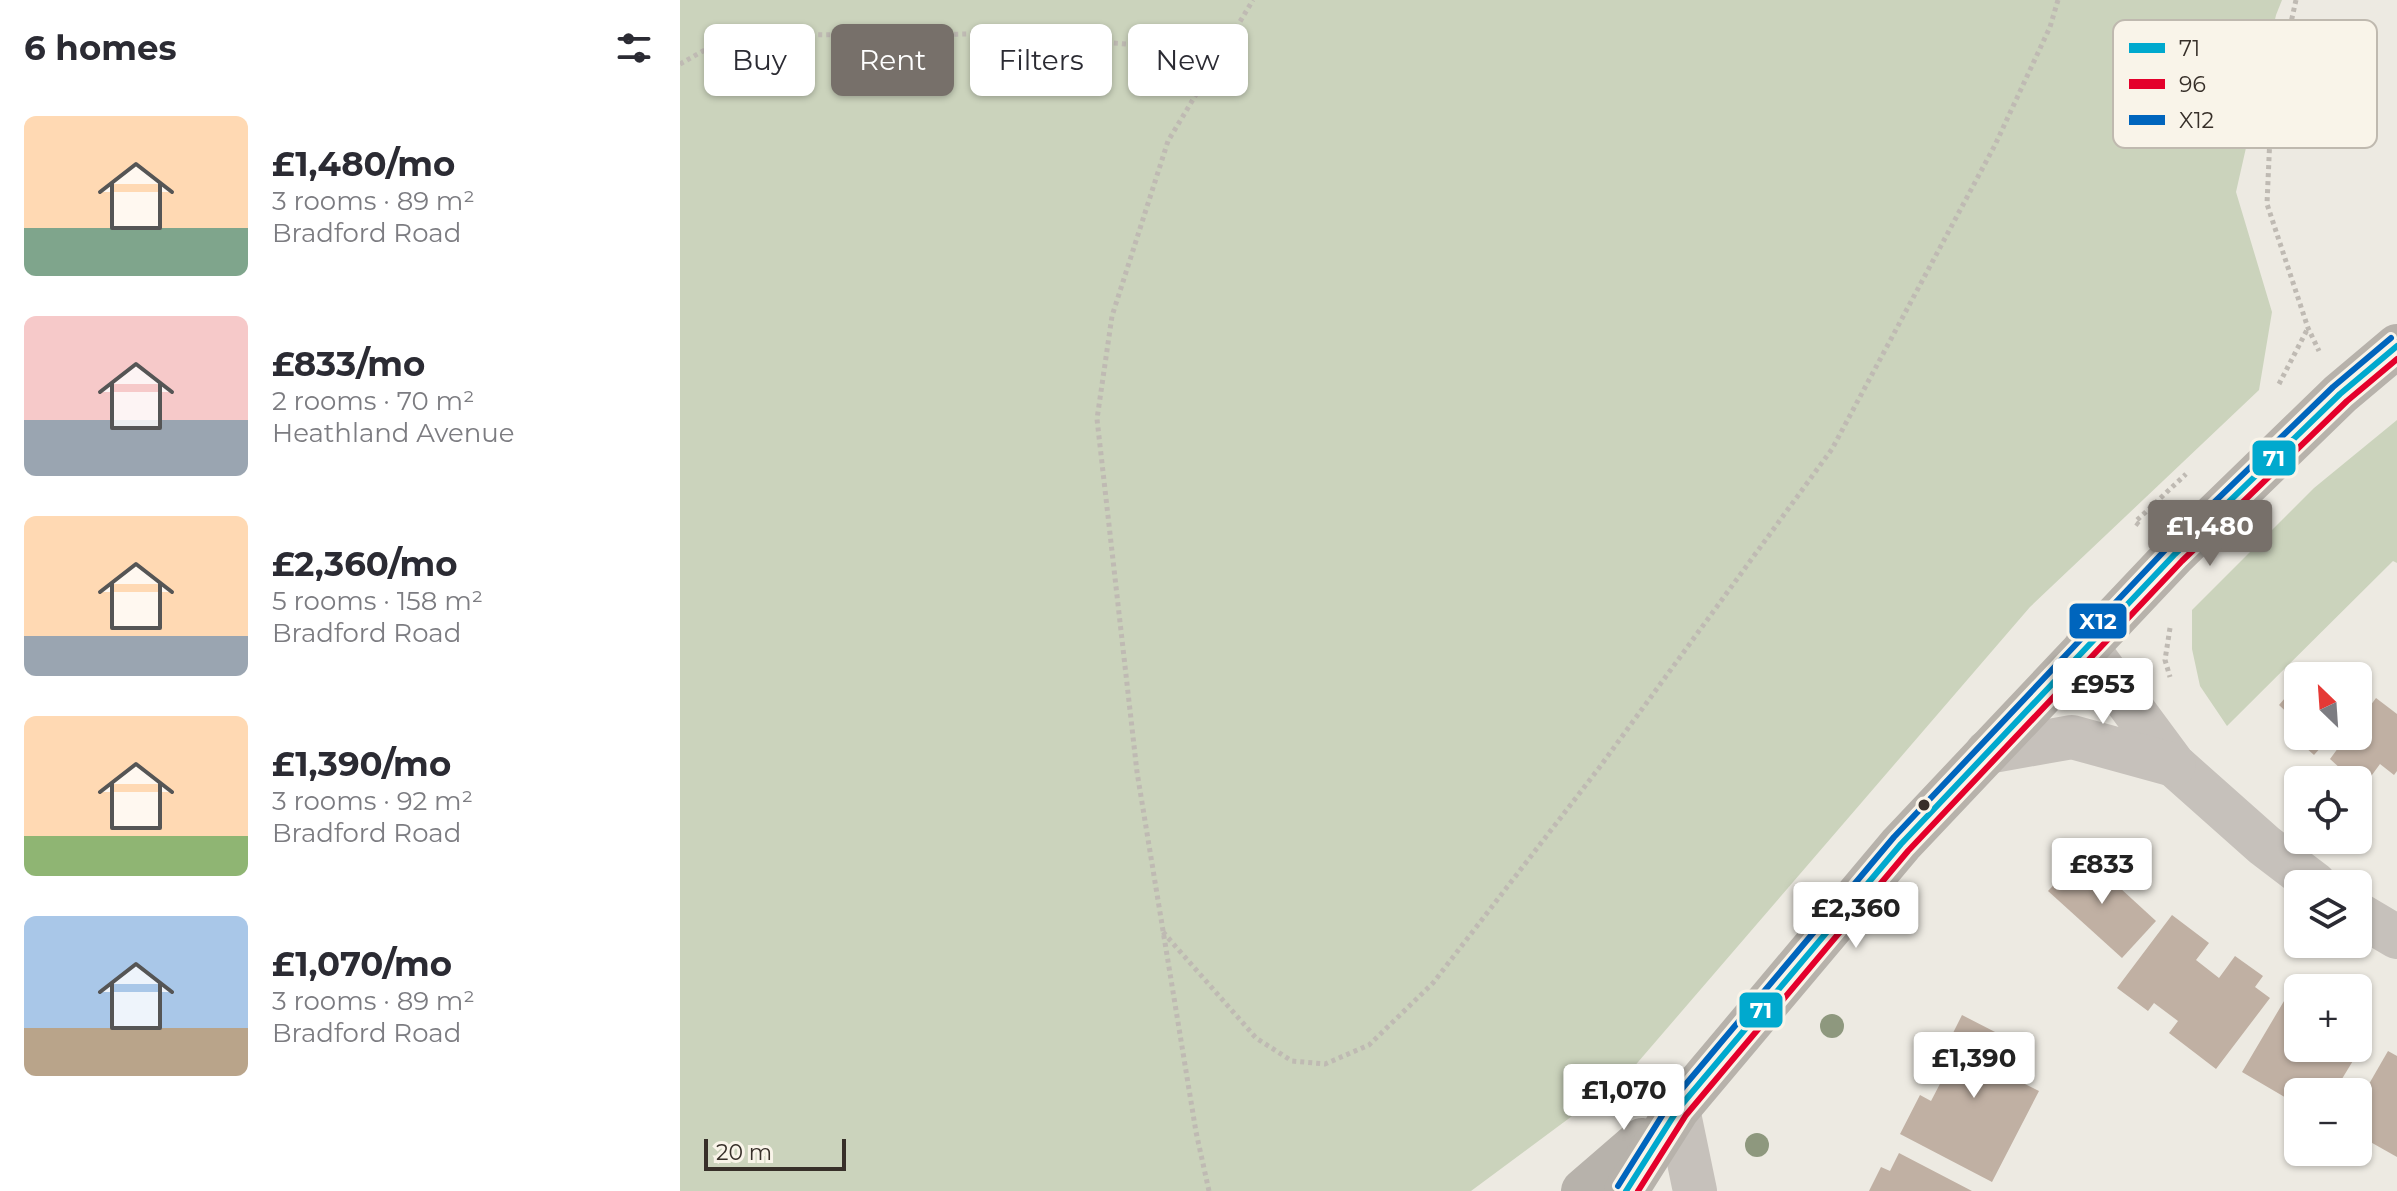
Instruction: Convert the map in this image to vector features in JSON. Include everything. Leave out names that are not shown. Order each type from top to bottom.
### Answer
[{"type":"main road","points":[[1626,1191],[1678,1109],[1901,844],[2175,554],[2318,415],[2397,346]]},
{"type":"main road","points":[[1583,1191],[1678,1109]]},
{"type":"street","points":[[2086,646],[2174,765],[2297,870]]},
{"type":"street","points":[[1987,752],[2072,737],[2174,765]]},
{"type":"street","points":[[2372,922],[2397,937]]},
{"type":"street","points":[[1678,1109],[1695,1191]]},
{"type":"path","points":[[1238,24],[1253,0]]},
{"type":"path","points":[[1163,932],[1256,1038],[1292,1061],[1325,1064],[1369,1045],[1433,983],[1599,768],[1832,449],[1995,145],[2050,27],[2058,0]]},
{"type":"path","points":[[2291,20],[2295,0]]},
{"type":"path","points":[[680,64],[703,51],[756,35],[990,34],[1128,44]]},
{"type":"path","points":[[1195,96],[1168,141],[1112,316],[1097,419],[1137,772],[1196,1132],[1209,1191]]},
{"type":"path","points":[[2269,148],[2267,204],[2308,328],[2320,354]]},
{"type":"green space","points":[[680,0],[2282,0],[2275,20],[2113,20],[2113,148],[2246,148],[2236,192],[2272,312],[2259,390],[2030,607],[1626,1076],[1471,1191],[680,1191]]},
{"type":"green space","points":[[2397,420],[2397,563],[2393,561],[2291,662],[2284,662],[2284,669],[2227,726],[2200,686],[2192,649],[2192,610],[2314,488]]},
{"type":"building","points":[[2376,698],[2397,714],[2397,771],[2394,775],[2380,764],[2372,775],[2372,766],[2338,766],[2330,759],[2337,750],[2372,750],[2372,703]]},
{"type":"building","points":[[2083,854],[2156,921],[2122,958],[2048,891]]},
{"type":"building","points":[[2172,915],[2209,943],[2196,960],[2219,978],[2235,956],[2263,976],[2255,987],[2270,998],[2216,1069],[2169,1033],[2178,1021],[2154,1003],[2148,1011],[2117,988]]},
{"type":"building","points":[[2284,1001],[2284,1062],[2352,1062],[2343,1078],[2284,1078],[2284,1097],[2242,1072]]},
{"type":"building","points":[[1962,1015],[2032,1051],[2017,1080],[2039,1091],[1992,1182],[1900,1134],[1920,1095],[1931,1101],[1942,1080],[1932,1075]]},
{"type":"building","points":[[2388,1051],[2397,1056],[2397,1157],[2372,1143],[2372,1079]]},
{"type":"building","points":[[1899,1153],[1972,1191],[1869,1191],[1881,1167],[1890,1171]]},
{"type":"transit line","name":"X12","points":[[1618,1186],[1670,1103],[1894,837],[2168,547],[2333,387],[2391,338]]},
{"type":"transit line","name":"71","points":[[1626,1191],[1678,1109],[1901,844],[2175,554],[2340,394],[2397,346]]},
{"type":"transit line","name":"96","points":[[1638,1191],[1686,1115],[1908,851],[2182,561],[2347,401],[2397,359]]}]
